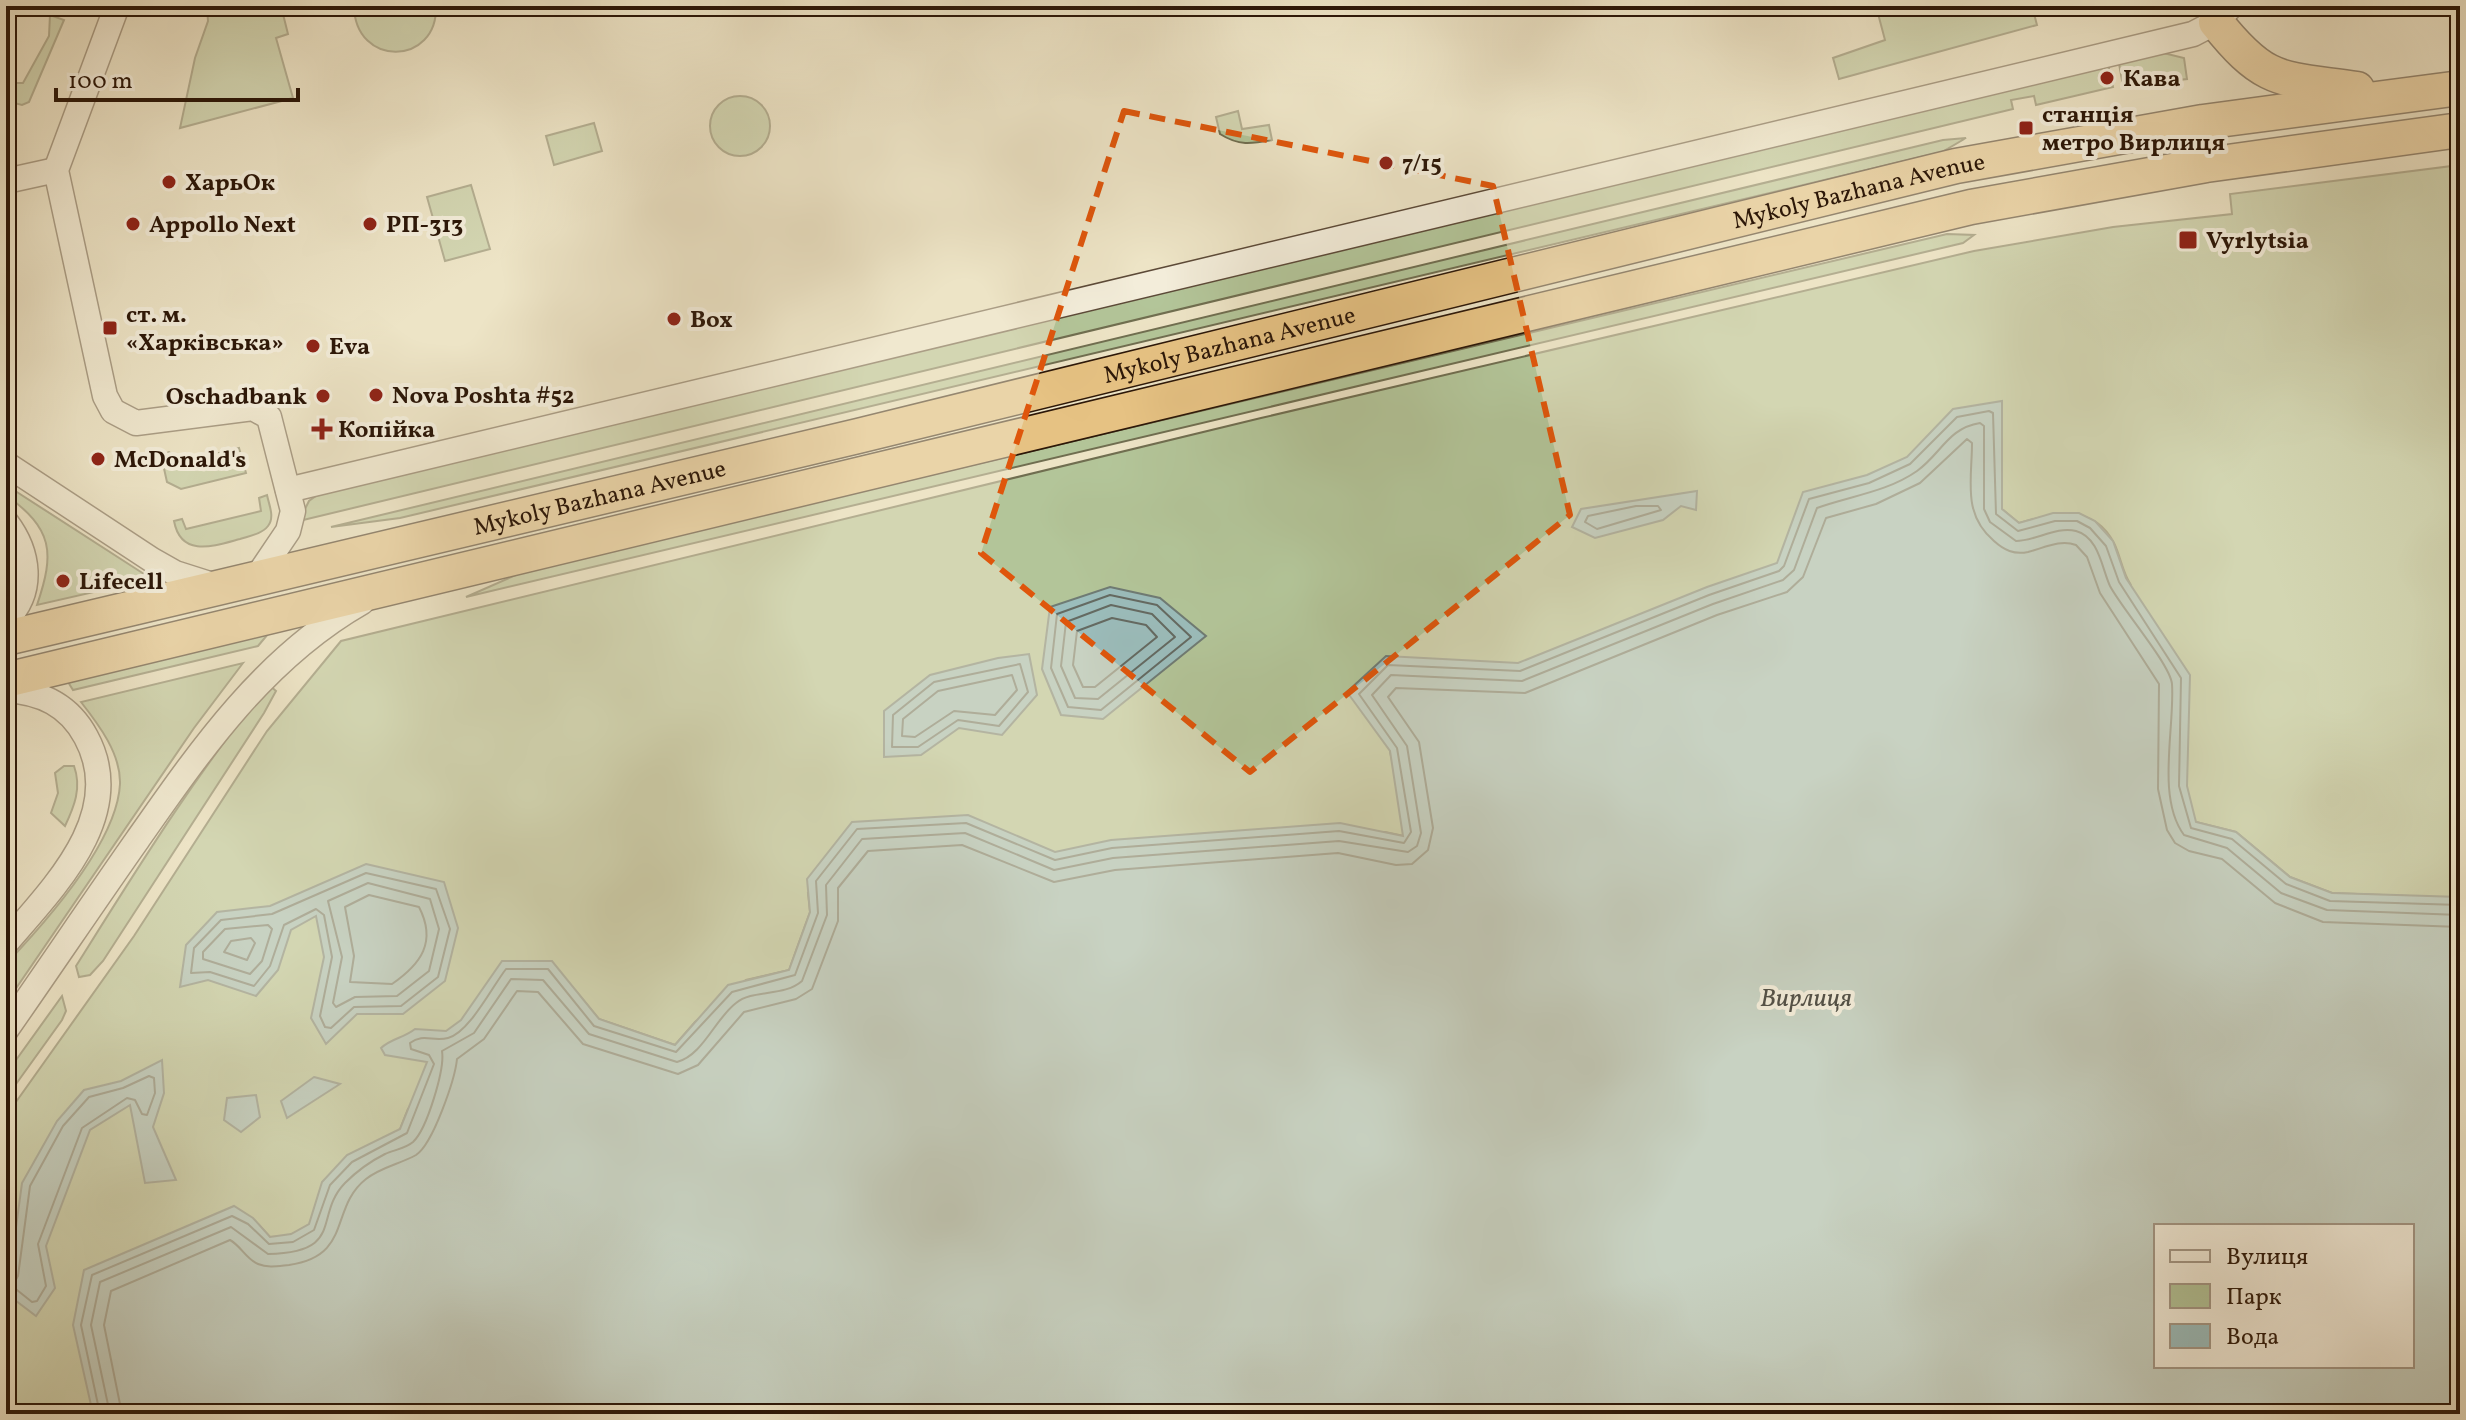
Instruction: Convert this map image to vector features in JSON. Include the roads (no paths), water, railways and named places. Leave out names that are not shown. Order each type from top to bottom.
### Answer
[{"type":"highway","points":[[2224,14],[2252,63],[2276,77],[2397,95]]},
{"type":"highway","name":"Mykoly Bazhana Avenue","points":[[6,638],[1956,166],[2203,122],[2460,88]]},
{"type":"highway","name":"Mykoly Bazhana Avenue","points":[[6,680],[1971,207],[2206,165],[2460,130]]},
{"type":"street","points":[[117,6],[56,170],[105,396],[113,411],[136,423],[157,423],[253,408],[269,417],[293,511],[288,531],[255,580]]},
{"type":"street","points":[[288,490],[2193,34],[2224,14]]},
{"type":"street","points":[[6,181],[56,170]]},
{"type":"street","points":[[6,464],[152,560],[175,573],[222,588]]},
{"type":"street","points":[[6,522],[19,539],[27,575],[21,599],[6,620]]},
{"type":"street","points":[[6,1030],[184,773],[240,704],[294,648],[326,623],[385,589]]},
{"type":"street","points":[[6,690],[41,696],[59,703],[72,716],[96,755],[101,793],[86,834],[54,887],[6,943]]},
{"type":"water","name":"Вирлиця","points":[[2002,401],[2002,509],[2019,523],[2053,513],[2079,513],[2095,521],[2113,541],[2126,578],[2190,675],[2187,786],[2196,822],[2236,832],[2290,877],[2332,893],[2460,897],[2460,1414],[93,1414],[73,1325],[84,1270],[234,1206],[253,1218],[270,1237],[291,1234],[309,1224],[322,1182],[347,1155],[400,1129],[427,1062],[385,1055],[381,1048],[415,1029],[446,1031],[461,1020],[502,961],[552,961],[599,1019],[675,1045],[728,985],[789,970],[810,912],[807,879],[852,822],[968,815],[1055,852],[1111,840],[1340,823],[1403,836],[1390,751],[1347,692],[1386,656],[1518,663],[1707,587],[1777,563],[1803,492],[1867,475],[1907,457],[1953,409]]},
{"type":"water","points":[[1697,491],[1696,510],[1681,506],[1663,520],[1595,538],[1572,527],[1581,509]]},
{"type":"water","points":[[1110,587],[1160,598],[1206,636],[1103,719],[1061,715],[1042,669],[1050,607]]},
{"type":"water","points":[[1029,654],[1037,695],[1002,735],[959,728],[921,755],[884,757],[884,711],[930,675],[998,658]]},
{"type":"water","points":[[366,864],[444,882],[458,928],[445,981],[403,1014],[357,1014],[326,1044],[311,1018],[324,957],[316,916],[291,930],[278,970],[256,996],[208,980],[180,987],[186,945],[217,912],[270,906]]},
{"type":"water","points":[[162,1060],[164,1093],[153,1127],[176,1180],[145,1183],[130,1105],[90,1130],[46,1246],[55,1288],[36,1316],[7,1294],[22,1183],[57,1121],[84,1090],[121,1081]]},
{"type":"water","points":[[314,1077],[340,1084],[287,1118],[281,1101]]},
{"type":"water","points":[[256,1095],[260,1117],[241,1132],[224,1120],[227,1098]]},
{"type":"place","name":"Кава","points":[[2107,78]]},
{"type":"place","name":"станція метро Вирлиця","points":[[2026,128]]},
{"type":"place","name":"7/15","points":[[1386,163]]},
{"type":"place","name":"ХарьОк","points":[[169,182]]},
{"type":"place","name":"Appollo Next","points":[[133,224]]},
{"type":"place","name":"РП-313","points":[[370,224]]},
{"type":"place","name":"Vyrlytsia","points":[[2188,240]]},
{"type":"place","name":"Box","points":[[674,319]]},
{"type":"place","name":"ст. м. «Харківська»","points":[[110,328]]},
{"type":"place","name":"Eva","points":[[313,346]]},
{"type":"place","name":"Nova Poshta #52","points":[[376,395]]},
{"type":"place","name":"Oschadbank","points":[[323,396]]},
{"type":"place","name":"Копійка","points":[[322,429]]},
{"type":"place","name":"McDonald's","points":[[98,459]]},
{"type":"place","name":"Lifecell","points":[[63,581]]}]
